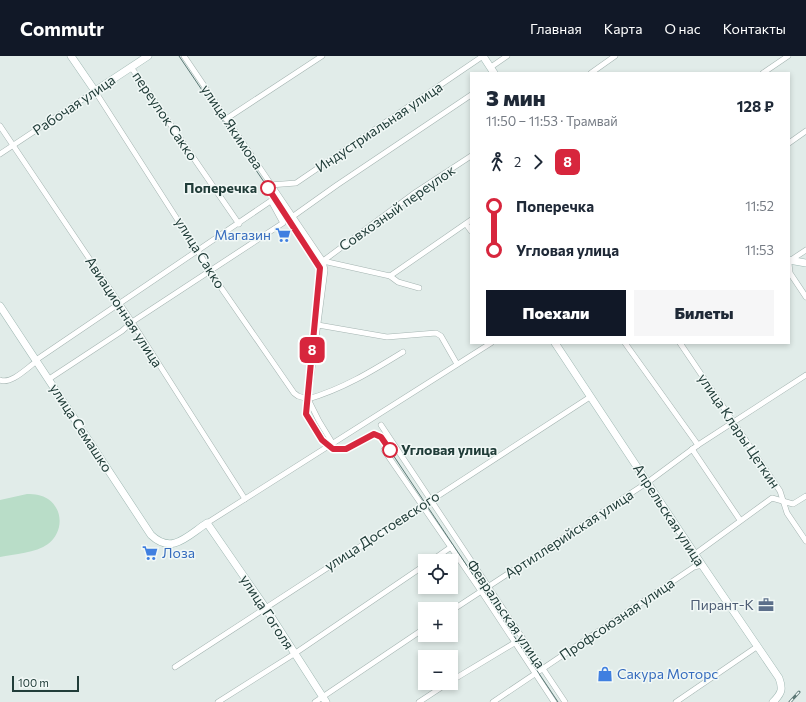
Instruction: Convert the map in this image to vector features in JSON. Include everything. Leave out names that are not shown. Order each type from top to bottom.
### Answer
[{"type":"main road","name":"улица Сакко","points":[[71,56],[95,92]]},
{"type":"main road","name":"Рабочая улица","points":[[95,92],[148,56]]},
{"type":"main road","points":[[790,261],[806,263]]},
{"type":"main road","name":"улица Семашко","points":[[0,306],[151,535],[159,542],[166,545],[175,543],[207,523]]},
{"type":"main road","name":"Апрельская улица","points":[[556,344],[779,678],[783,687],[781,694],[774,702]]},
{"type":"main road","name":"улица Гоголя","points":[[207,523],[265,607],[324,700]]},
{"type":"street","name":"улица Якимова","points":[[184,56],[270,185],[323,261]]},
{"type":"street","points":[[226,120],[322,56]]},
{"type":"street","name":"Индустриальная улица","points":[[475,72],[489,63],[507,56]]},
{"type":"street","points":[[592,72],[615,56]]},
{"type":"street","points":[[764,72],[788,56]]},
{"type":"street","name":"переулок Сакко","points":[[131,67],[239,224]]},
{"type":"street","name":"Индустриальная улица","points":[[270,185],[296,183],[470,75]]},
{"type":"street","name":"Рабочая улица","points":[[0,154],[95,92]]},
{"type":"street","name":"улица Сакко","points":[[95,92],[198,249],[210,270],[294,393],[308,399]]},
{"type":"street","name":"Индустриальная улица","points":[[292,217],[470,96]]},
{"type":"street","name":"Авиационная улица","points":[[0,126],[132,322],[245,499]]},
{"type":"street","points":[[790,142],[806,131]]},
{"type":"street","name":"Совхозный переулок","points":[[323,261],[416,192],[470,157]]},
{"type":"street","points":[[0,380],[8,380],[13,378],[118,302],[198,249],[239,224],[278,196]]},
{"type":"street","points":[[49,379],[210,270],[283,223],[272,201]]},
{"type":"street","points":[[390,276],[469,222]]},
{"type":"street","points":[[806,250],[790,261],[790,273],[806,298]]},
{"type":"street","points":[[334,444],[319,421],[308,399],[325,270],[323,261],[390,276],[398,282],[419,288]]},
{"type":"street","points":[[318,325],[387,337],[436,333],[441,336],[457,364]]},
{"type":"street","points":[[207,523],[334,444],[489,344]]},
{"type":"street","points":[[626,344],[698,445]]},
{"type":"street","name":"улица Клары Цеткин","points":[[681,344],[780,491],[787,512],[806,541]]},
{"type":"street","points":[[308,399],[326,394],[357,380],[403,352]]},
{"type":"street","name":"Артиллерийская улица","points":[[458,606],[648,482],[692,449],[806,375]]},
{"type":"street","name":"улица Достоевского","points":[[175,667],[590,396]]},
{"type":"street","name":"Февральская улица","points":[[381,425],[564,702]]},
{"type":"street","points":[[692,449],[740,520]]},
{"type":"street","points":[[384,450],[423,504],[451,548],[516,642],[554,702]]},
{"type":"street","points":[[695,554],[772,498],[793,504],[806,496]]},
{"type":"street","points":[[442,554],[451,548]]},
{"type":"street","name":"Профсоюзная улица","points":[[493,702],[694,567],[702,564]]},
{"type":"street","points":[[218,702],[294,654],[418,570]]},
{"type":"street","points":[[315,702],[324,700],[418,633]]},
{"type":"street","points":[[458,677],[516,642]]},
{"type":"street","points":[[676,702],[758,646]]},
{"type":"street","points":[[419,702],[437,690]]},
{"type":"green space","points":[[27,494],[48,499],[57,509],[60,522],[57,534],[48,544],[43,547],[25,553],[0,557],[0,500]]},
{"type":"tram line","points":[[179,56],[320,265],[306,414],[322,440],[333,449],[346,449],[371,435],[377,434],[381,437],[558,702]]},
{"type":"tram line","name":"8","points":[[268,188],[320,265],[305,411],[306,414],[322,440],[333,449],[346,449],[367,436],[377,434],[381,437],[390,450]]},
{"type":"railway","points":[[790,702],[799,692]]},
{"type":"place","name":"Поперечка","points":[[268,188]]},
{"type":"place","name":"Магазин","points":[[283,235]]},
{"type":"place","name":"Угловая улица","points":[[390,450]]},
{"type":"place","name":"Лоза","points":[[150,553]]},
{"type":"place","name":"Пирант-К","points":[[766,605]]},
{"type":"place","name":"Сакура Моторс","points":[[605,674]]}]
